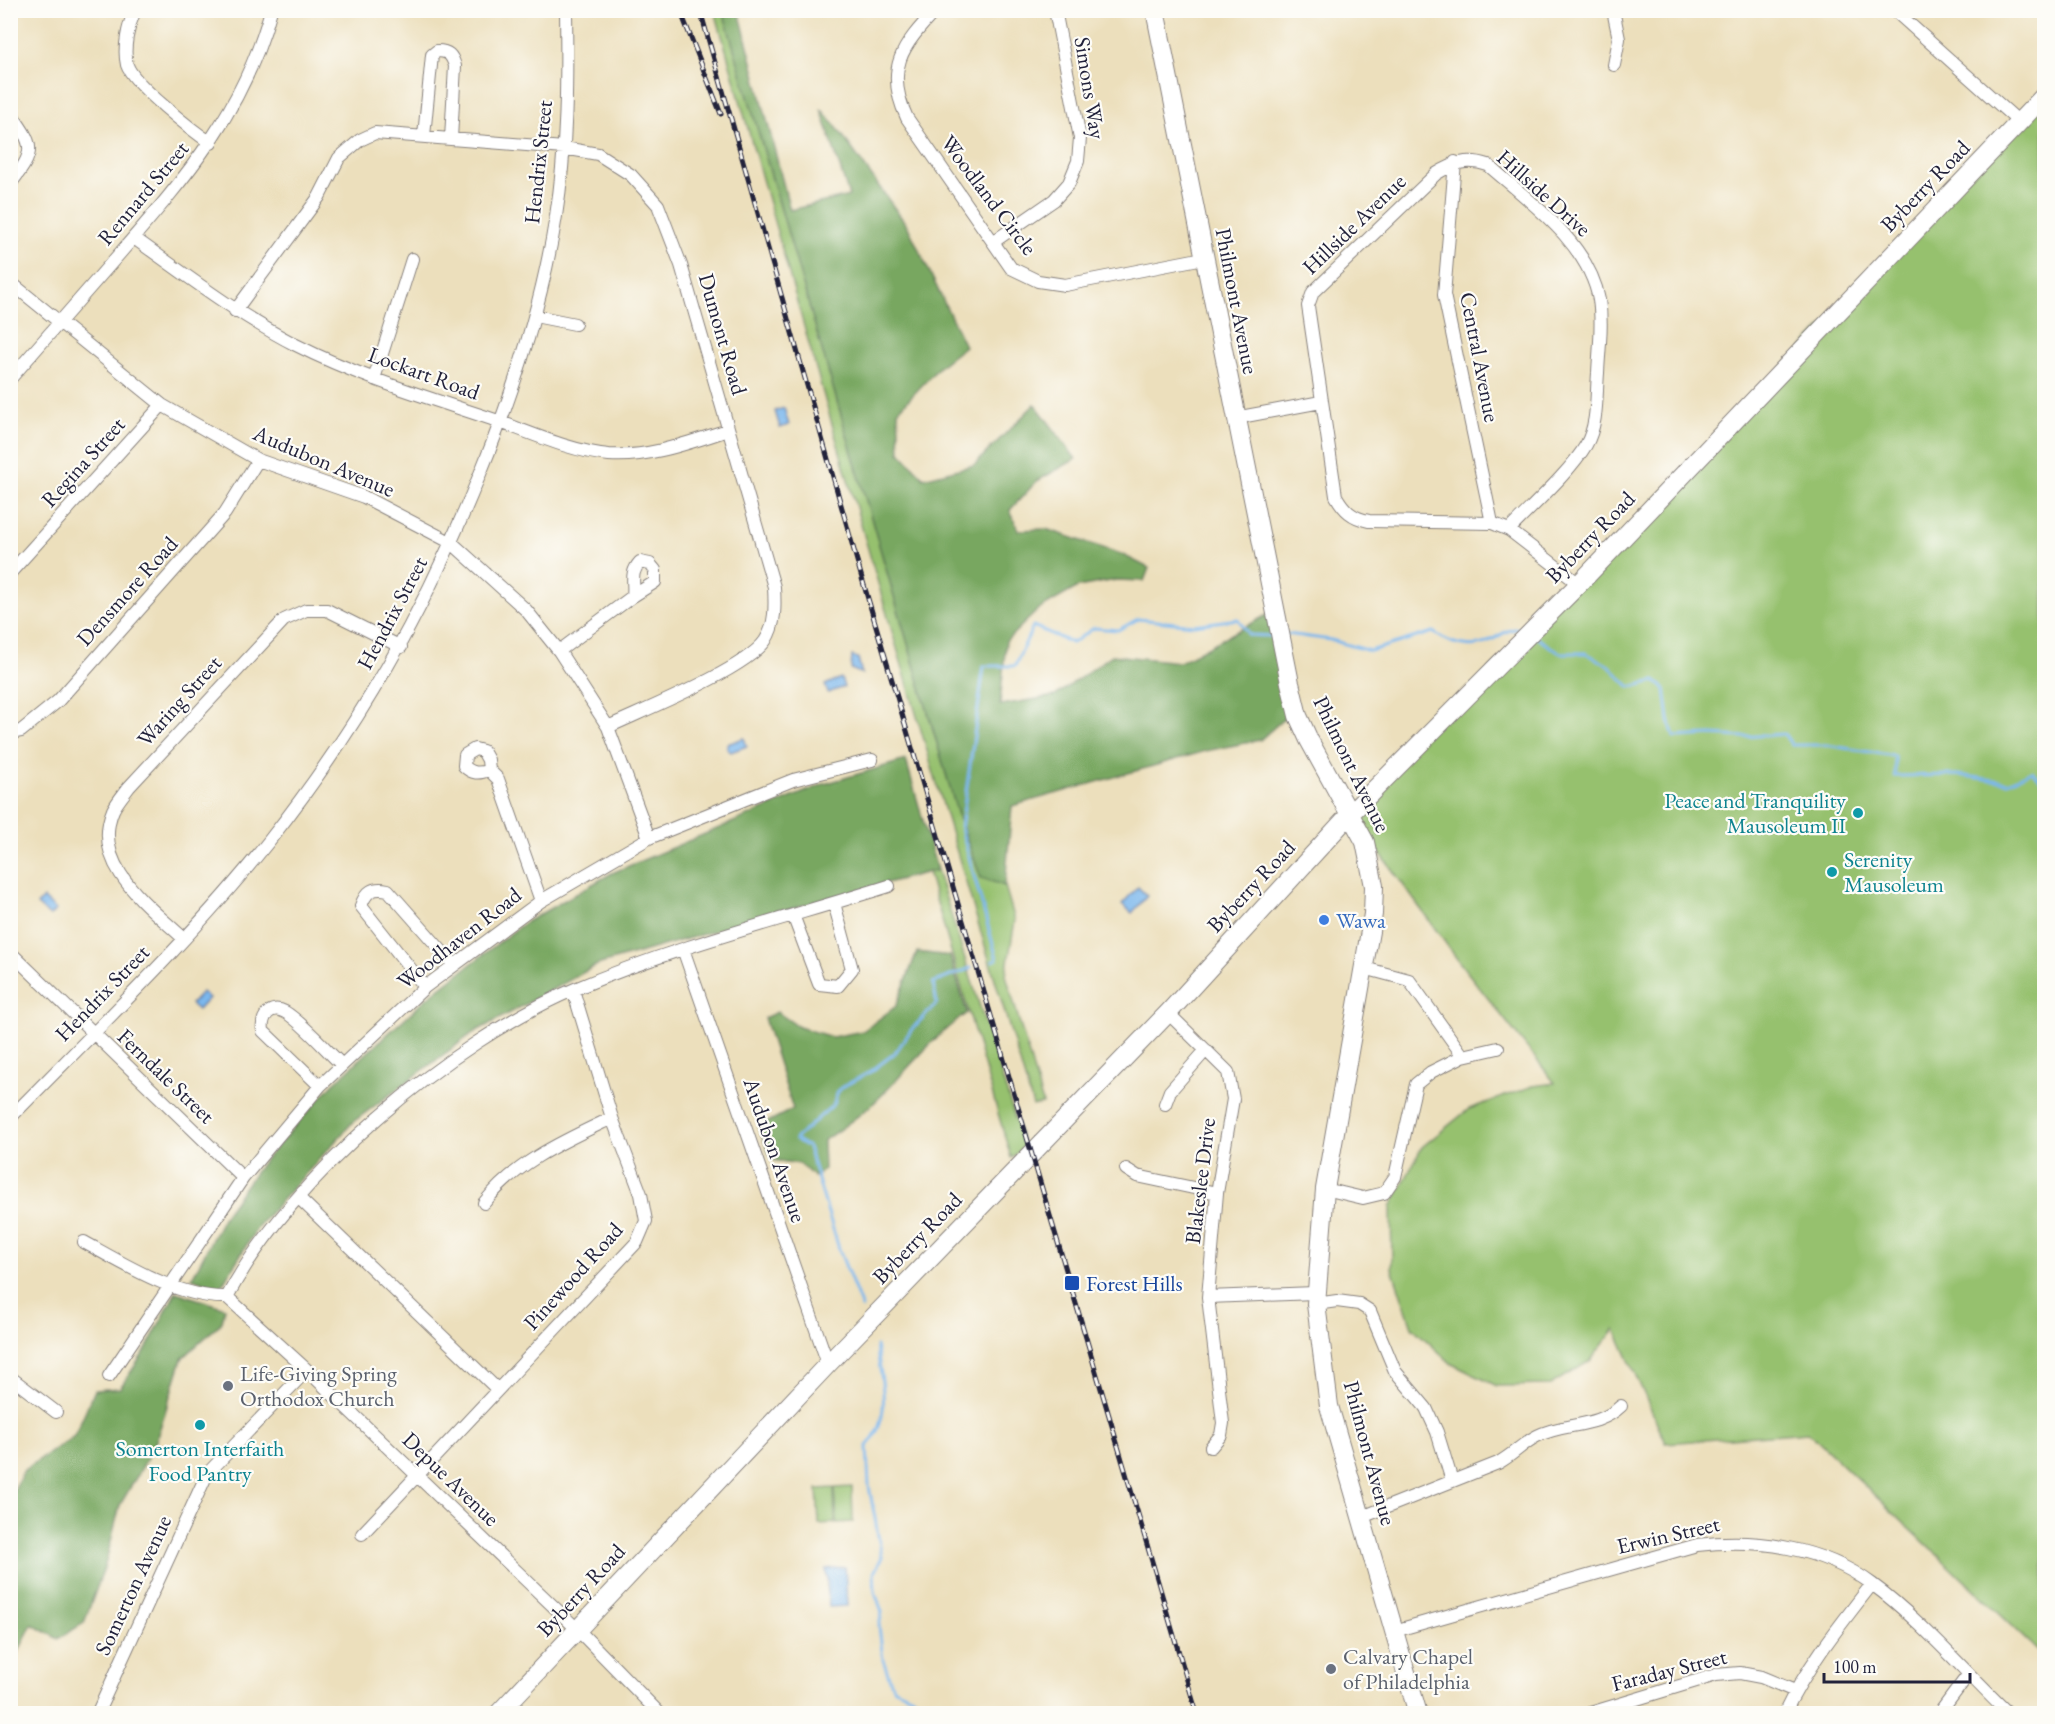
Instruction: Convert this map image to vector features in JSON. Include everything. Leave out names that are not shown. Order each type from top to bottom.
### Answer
[{"type":"main road","name":"Philmont Avenue","points":[[1155,10],[1235,418],[1298,716],[1325,772],[1352,813],[1365,842],[1374,886],[1364,968],[1325,1189],[1315,1299],[1329,1406],[1418,1713]]},
{"type":"main road","name":"Byberry Road","points":[[498,1713],[828,1364],[1168,1012],[1352,813],[1579,584],[2044,96]]},
{"type":"street","name":"Rennard Street","points":[[10,379],[134,238],[211,143],[248,77],[271,10]]},
{"type":"street","name":"Hendrix Street","points":[[10,1118],[183,938],[267,844],[364,709],[401,647],[452,543],[501,423],[535,316],[556,216],[564,148],[566,10]]},
{"type":"street","name":"Woodland Circle","points":[[936,10],[908,40],[903,51],[897,73],[899,102],[907,118],[1011,268],[1051,285],[1065,285],[1204,258]]},
{"type":"street","name":"Simons Way","points":[[993,242],[1054,200],[1069,183],[1077,161],[1080,138],[1055,10]]},
{"type":"street","points":[[1613,10],[1619,39],[1614,65]]},
{"type":"street","points":[[1894,10],[2019,122]]},
{"type":"street","points":[[131,12],[125,53],[128,68],[184,124],[211,143]]},
{"type":"street","points":[[424,136],[432,55],[436,51],[446,51],[453,57],[455,66],[451,139]]},
{"type":"street","points":[[10,112],[28,137],[29,154],[28,162],[10,184]]},
{"type":"street","name":"Dumont Road","points":[[235,311],[319,197],[338,161],[360,140],[375,133],[564,148],[598,154],[631,175],[658,205],[681,265],[774,587],[775,612],[766,639],[748,659],[608,728]]},
{"type":"street","name":"Hillside Avenue","points":[[1455,162],[1436,174],[1313,292],[1308,306],[1336,496],[1345,511],[1369,521],[1492,523]]},
{"type":"street","name":"Central Avenue","points":[[1455,162],[1444,295],[1492,523]]},
{"type":"street","name":"Hillside Drive","points":[[1455,162],[1479,162],[1488,165],[1567,237],[1584,257],[1599,301],[1600,344],[1591,433],[1582,452],[1509,530]]},
{"type":"street","name":"Lockart Road","points":[[134,238],[235,311],[297,346],[374,379],[567,445],[609,454],[636,454],[672,447],[728,430]]},
{"type":"street","points":[[374,379],[412,260]]},
{"type":"street","name":"Audubon Avenue","points":[[10,282],[162,405],[258,459],[363,496],[452,543],[526,610],[559,651],[608,728],[649,838]]},
{"type":"street","points":[[535,316],[575,324]]},
{"type":"street","points":[[1235,418],[1321,402]]},
{"type":"street","name":"Regina Street","points":[[10,573],[162,405]]},
{"type":"street","name":"Densmore Road","points":[[10,733],[21,731],[58,701],[225,513],[258,459]]},
{"type":"street","points":[[1492,523],[1509,530],[1579,584]]},
{"type":"street","points":[[559,651],[633,596]]},
{"type":"street","name":"Waring Street","points":[[183,938],[120,876],[108,836],[113,810],[129,787],[284,620],[306,610],[327,610],[401,647]]},
{"type":"street","name":"Woodhaven Road","points":[[172,1284],[243,1178],[320,1086],[424,987],[541,901],[649,838],[793,780],[872,760]]},
{"type":"street","points":[[489,770],[498,779],[541,901]]},
{"type":"street","points":[[84,1242],[152,1279],[213,1298],[227,1297],[263,1239],[347,1146],[430,1076],[509,1024],[573,990],[683,949],[889,886]]},
{"type":"street","points":[[424,987],[361,906],[370,891],[378,888],[388,890],[454,965]]},
{"type":"street","points":[[793,915],[819,984],[838,986],[852,969],[834,903]]},
{"type":"street","name":"Audubon Avenue","points":[[683,949],[828,1364]]},
{"type":"street","name":"Ferndale Street","points":[[10,952],[243,1178]]},
{"type":"street","points":[[1364,968],[1409,980],[1463,1056]]},
{"type":"street","name":"Pinewood Road","points":[[362,1534],[496,1389],[637,1242],[646,1221],[641,1194],[612,1118],[573,990]]},
{"type":"street","points":[[320,1086],[263,1031],[261,1022],[267,1013],[272,1010],[286,1012],[342,1065]]},
{"type":"street","name":"Blakeslee Drive","points":[[1168,1012],[1228,1072],[1232,1083],[1233,1098],[1217,1193],[1208,1297],[1223,1423],[1221,1436],[1211,1447]]},
{"type":"street","points":[[1325,1189],[1363,1198],[1384,1193],[1395,1177],[1416,1084],[1431,1072],[1463,1056],[1498,1048]]},
{"type":"street","points":[[1165,1104],[1170,1091],[1206,1050]]},
{"type":"street","points":[[484,1203],[514,1174],[547,1149],[612,1118]]},
{"type":"street","points":[[1126,1169],[1137,1176],[1217,1193]]},
{"type":"street","points":[[299,1198],[496,1389]]},
{"type":"street","points":[[109,1376],[172,1284]]},
{"type":"street","name":"Depue Avenue","points":[[227,1297],[416,1474],[577,1629],[660,1713]]},
{"type":"street","points":[[1208,1297],[1315,1299],[1359,1304],[1370,1311],[1395,1371],[1426,1408],[1437,1432],[1452,1481]]},
{"type":"street","name":"Somerton Avenue","points":[[97,1713],[207,1474],[307,1370]]},
{"type":"street","points":[[10,1377],[56,1412]]},
{"type":"street","points":[[1362,1517],[1516,1454],[1535,1437],[1602,1420],[1621,1406]]},
{"type":"street","name":"Erwin Street","points":[[1394,1631],[1697,1545],[1730,1541],[1764,1543],[1797,1549],[1835,1563],[1872,1584],[2009,1713]]},
{"type":"street","points":[[1784,1713],[1795,1691],[1872,1584]]},
{"type":"street","name":"Faraday Street","points":[[1587,1713],[1716,1676],[1740,1673],[1761,1677],[1795,1691]]},
{"type":"street","points":[[1939,1713],[1968,1675]]},
{"type":"green space","points":[[715,11],[723,11],[958,815],[981,877],[1005,886],[1015,920],[1006,975],[1043,1104],[1033,1106],[831,422]]},
{"type":"green space","points":[[723,11],[739,11],[790,210],[849,196],[821,109],[908,227],[965,346],[941,365],[898,411],[900,452],[924,478],[974,465],[1035,404],[1076,459],[1037,481],[1010,510],[1018,530],[1046,529],[1121,554],[1149,568],[1144,581],[1116,580],[1078,587],[1038,610],[1006,641],[1000,705],[1055,696],[1112,655],[1180,662],[1267,615],[1289,714],[1260,740],[1206,751],[1012,806],[1005,886],[981,878],[958,815]]},
{"type":"green space","points":[[2044,98],[2044,1656],[1808,1432],[1666,1443],[1615,1329],[1590,1361],[1550,1385],[1497,1386],[1452,1364],[1412,1327],[1392,1268],[1391,1207],[1422,1147],[1469,1109],[1533,1086],[1555,1083],[1460,963],[1351,813]]},
{"type":"green space","points":[[906,760],[937,870],[825,899],[597,965],[473,1033],[353,1122],[259,1225],[220,1288],[192,1278],[225,1214],[262,1163],[333,1084],[427,998],[523,924],[612,873],[824,784]]},
{"type":"green space","points":[[937,870],[1024,1147],[1011,1158],[928,872]]},
{"type":"green space","points":[[917,952],[950,956],[967,1013],[931,1043],[873,1104],[823,1141],[824,1169],[814,1177],[800,1164],[772,1160],[758,1127],[793,1109],[764,1018],[777,1012],[799,1027],[832,1037],[863,1031],[896,1006]]},
{"type":"green space","points":[[176,1292],[225,1308],[222,1322],[182,1359],[154,1447],[120,1505],[105,1565],[84,1623],[58,1639],[32,1624],[11,1667],[10,1498],[24,1470],[74,1436],[95,1390],[120,1388],[145,1351]]},
{"type":"green space","points":[[852,1487],[853,1522],[837,1523],[835,1488]]},
{"type":"green space","points":[[834,1488],[835,1523],[819,1524],[817,1489]]},
{"type":"water","points":[[784,408],[789,425],[780,428],[775,411]]},
{"type":"water","points":[[852,656],[858,658],[862,674],[851,669]]},
{"type":"water","points":[[841,678],[844,687],[828,693],[825,685]]},
{"type":"water","points":[[744,738],[747,746],[731,752],[727,749],[727,744]]},
{"type":"water","points":[[1138,887],[1147,896],[1132,913],[1122,904]]},
{"type":"water","points":[[43,898],[56,910],[50,916],[37,905]]},
{"type":"water","points":[[202,992],[209,998],[198,1010],[191,1004]]},
{"type":"water","points":[[845,1567],[847,1606],[829,1607],[826,1569]]},
{"type":"waterway","points":[[993,961],[997,959],[961,828],[984,666],[1015,666],[1033,626],[1072,643],[1094,628],[1118,630],[1138,619],[1194,625],[1238,619],[1249,635],[1271,636]]},
{"type":"waterway","points":[[1287,634],[1331,640],[1370,651],[1433,632],[1450,642],[1470,646],[1488,642],[1512,629],[1523,629]]},
{"type":"waterway","points":[[1537,638],[1560,653],[1586,653],[1609,666],[1630,687],[1655,681],[1665,689],[1674,737],[1711,735],[1743,737],[1784,734],[1792,745],[1826,745],[1895,756],[1895,776],[1957,775],[2008,782],[2032,771],[2044,783]]},
{"type":"waterway","points":[[862,1308],[840,1252],[808,1147],[795,1139],[834,1104],[837,1093],[842,1087],[870,1072],[895,1053],[912,1029],[937,1003],[933,983],[971,968]]},
{"type":"waterway","points":[[876,1346],[883,1385],[883,1411],[875,1435],[867,1446],[869,1486],[882,1557],[874,1573],[875,1592],[882,1612],[879,1626],[883,1660],[893,1688],[924,1702],[929,1714]]},
{"type":"railway","points":[[680,10],[721,114]]},
{"type":"railway","points":[[700,10],[861,575],[1197,1714]]},
{"type":"place","name":"Peace and Tranquility Mausoleum II","points":[[1858,813]]},
{"type":"place","name":"Serenity Mausoleum","points":[[1832,872]]},
{"type":"place","name":"Wawa","points":[[1324,920]]},
{"type":"place","name":"Forest Hills","points":[[1072,1283]]},
{"type":"place","name":"Life-Giving Spring Orthodox Church","points":[[228,1386]]},
{"type":"place","name":"Somerton Interfaith Food Pantry","points":[[200,1425]]},
{"type":"place","name":"Calvary Chapel of Philadelphia","points":[[1331,1669]]}]
